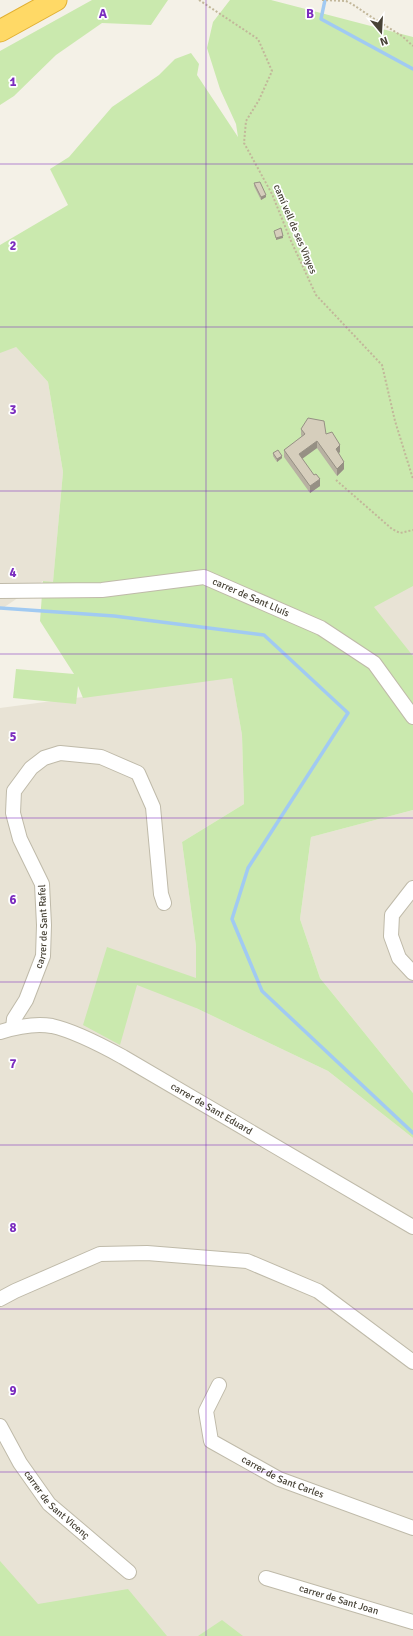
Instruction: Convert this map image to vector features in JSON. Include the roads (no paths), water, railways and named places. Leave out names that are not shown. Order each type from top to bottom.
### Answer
[{"type":"highway","points":[[0,31],[56,0]]},
{"type":"street","name":"carrer de Sant Lluís","points":[[0,590],[102,590],[204,577],[321,628],[374,663],[413,717]]},
{"type":"street","name":"carrer de Sant Rafel","points":[[7,1030],[26,1000],[43,956],[44,925],[42,884],[20,839],[13,813],[14,791],[30,768],[44,758],[60,753],[100,757],[138,773],[153,807],[161,894],[164,904]]},
{"type":"street","points":[[413,888],[392,915],[391,936],[399,958],[413,973]]},
{"type":"street","name":"carrer de Sant Eduard","points":[[7,1030],[32,1025],[52,1026],[96,1043],[123,1057],[413,1227]]},
{"type":"street","points":[[0,1299],[100,1254],[147,1253],[247,1260],[318,1291],[413,1362]]},
{"type":"street","name":"carrer de Sant Carles","points":[[219,1385],[206,1411],[211,1441],[279,1479],[413,1528]]},
{"type":"street","name":"carrer de Sant Vicenç","points":[[0,1426],[20,1463],[49,1504],[129,1572]]},
{"type":"street","name":"carrer de Sant Joan","points":[[266,1578],[413,1622]]},
{"type":"waterway","points":[[325,0],[321,19],[413,69]]},
{"type":"waterway","points":[[0,608],[114,616],[264,635],[348,713],[248,868],[232,919],[262,991],[413,1133]]}]
